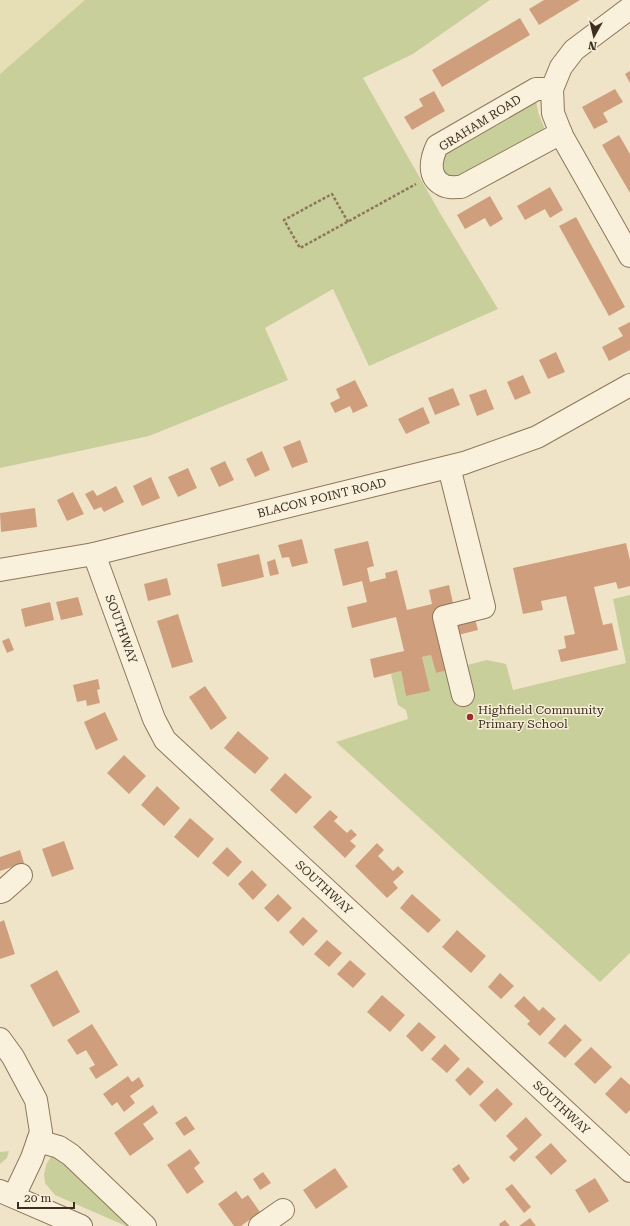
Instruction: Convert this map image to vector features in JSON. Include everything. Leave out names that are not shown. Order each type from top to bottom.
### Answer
[{"type":"street","points":[[630,8],[574,50],[561,67],[552,89],[553,113],[561,132],[630,256]]},
{"type":"street","name":"GRAHAM ROAD","points":[[433,175],[432,156],[437,146],[536,89],[552,89]]},
{"type":"street","points":[[433,175],[435,179],[444,186],[461,187],[561,132]]},
{"type":"street","name":"BLACON POINT ROAD","points":[[0,570],[94,554],[464,463],[536,437],[630,385]]},
{"type":"street","points":[[449,467],[484,606],[444,618],[463,695]]},
{"type":"street","name":"SOUTHWAY","points":[[94,554],[154,719],[165,740],[630,1171]]},
{"type":"street","points":[[0,892],[21,875]]},
{"type":"street","points":[[0,1039],[13,1057],[36,1100],[41,1132],[32,1158],[7,1194],[81,1226]]},
{"type":"street","points":[[38,1141],[59,1147],[71,1155],[145,1226]]},
{"type":"street","points":[[260,1226],[282,1210]]},
{"type":"path","points":[[348,222],[332,194],[284,220],[300,248],[348,222],[433,175]]},
{"type":"shaded area","points":[[0,0],[85,0],[0,74]]},
{"type":"green space","points":[[85,0],[490,0],[413,54],[363,78],[440,213],[498,309],[369,366],[333,289],[265,328],[288,380],[149,436],[0,468],[0,74]]},
{"type":"green space","points":[[536,101],[538,112],[546,132],[457,180],[443,178],[442,153]]},
{"type":"green space","points":[[630,595],[630,953],[600,982],[336,742],[408,719],[406,710],[398,705],[391,674],[401,671],[406,696],[429,691],[422,657],[431,655],[436,673],[487,660],[506,664],[513,690],[626,663],[613,599]]},
{"type":"green space","points":[[9,1151],[7,1158],[0,1164],[0,1152]]},
{"type":"green space","points":[[55,1151],[133,1226],[126,1226],[55,1195],[45,1183],[44,1174],[47,1163]]},
{"type":"building","points":[[544,0],[580,0],[539,25],[529,9]]},
{"type":"building","points":[[520,18],[530,35],[442,87],[432,70]]},
{"type":"building","points":[[630,71],[630,83],[625,74]]},
{"type":"building","points":[[615,89],[623,102],[603,113],[608,122],[594,129],[582,107]]},
{"type":"building","points":[[434,91],[445,111],[412,130],[404,117],[423,106],[419,99]]},
{"type":"building","points":[[619,135],[630,154],[630,193],[602,145]]},
{"type":"building","points":[[550,187],[563,210],[550,218],[545,209],[525,220],[517,206]]},
{"type":"building","points":[[490,196],[503,219],[490,227],[485,218],[465,229],[457,215]]},
{"type":"building","points":[[576,217],[625,307],[609,316],[559,226]]},
{"type":"building","points":[[630,322],[630,350],[609,361],[602,347],[623,336],[618,328]]},
{"type":"building","points":[[556,352],[565,372],[548,379],[539,360]]},
{"type":"building","points":[[523,375],[531,393],[515,400],[507,382]]},
{"type":"building","points":[[355,380],[368,406],[353,413],[350,406],[335,413],[330,403],[340,398],[336,389]]},
{"type":"building","points":[[453,388],[460,405],[435,415],[428,398]]},
{"type":"building","points":[[486,389],[494,409],[477,416],[469,395]]},
{"type":"building","points":[[423,407],[430,423],[406,434],[398,419]]},
{"type":"building","points":[[300,440],[308,462],[292,468],[283,447]]},
{"type":"building","points":[[262,451],[270,470],[255,477],[246,459]]},
{"type":"building","points":[[225,461],[234,480],[219,487],[210,468]]},
{"type":"building","points":[[188,468],[197,488],[178,497],[168,477]]},
{"type":"building","points":[[151,477],[160,498],[142,506],[133,486]]},
{"type":"building","points":[[116,486],[124,502],[104,512],[101,507],[94,510],[85,494],[93,490],[97,496]]},
{"type":"building","points":[[73,492],[84,514],[67,521],[57,500]]},
{"type":"building","points":[[35,508],[37,527],[1,532],[0,513]]},
{"type":"building","points":[[302,539],[308,563],[292,567],[289,557],[282,558],[278,545]]},
{"type":"building","points":[[368,541],[374,566],[367,568],[370,582],[386,578],[385,573],[397,570],[407,610],[432,604],[429,590],[449,585],[455,612],[472,608],[478,630],[450,637],[457,668],[436,673],[431,655],[422,657],[430,691],[406,696],[401,671],[374,678],[370,659],[404,651],[396,617],[352,628],[347,607],[367,602],[362,581],[343,586],[334,549]]},
{"type":"building","points":[[626,543],[630,560],[630,586],[618,589],[616,582],[594,587],[603,625],[612,623],[618,650],[561,662],[558,650],[566,648],[564,636],[575,634],[566,596],[541,601],[543,610],[523,614],[513,568]]},
{"type":"building","points":[[259,554],[264,577],[222,587],[217,564]]},
{"type":"building","points":[[275,559],[279,574],[270,576],[267,562]]},
{"type":"building","points":[[167,578],[171,595],[148,601],[144,584]]},
{"type":"building","points":[[78,597],[83,615],[61,620],[56,602]]},
{"type":"building","points":[[50,602],[54,620],[25,627],[21,609]]},
{"type":"building","points":[[178,614],[193,662],[172,668],[157,621]]},
{"type":"building","points":[[9,638],[14,650],[7,653],[2,641]]},
{"type":"building","points":[[98,679],[100,689],[97,690],[100,703],[87,706],[86,700],[77,702],[73,685]]},
{"type":"building","points":[[205,686],[227,718],[211,730],[189,697]]},
{"type":"building","points":[[105,712],[118,740],[96,750],[84,722]]},
{"type":"building","points":[[238,731],[269,758],[255,774],[224,748]]},
{"type":"building","points":[[124,755],[146,776],[129,794],[107,773]]},
{"type":"building","points":[[285,773],[312,797],[296,814],[270,790]]},
{"type":"building","points":[[157,786],[180,808],[164,826],[141,805]]},
{"type":"building","points":[[330,810],[338,817],[334,821],[347,833],[351,829],[357,835],[350,841],[356,846],[345,858],[313,827]]},
{"type":"building","points":[[190,818],[214,839],[198,858],[174,837]]},
{"type":"building","points":[[64,841],[74,869],[52,877],[42,849]]},
{"type":"building","points":[[377,843],[384,850],[378,856],[393,871],[398,866],[404,872],[393,882],[398,888],[387,898],[355,866]]},
{"type":"building","points":[[227,847],[242,862],[228,877],[212,863]]},
{"type":"building","points":[[20,850],[24,863],[0,871],[0,857]]},
{"type":"building","points":[[252,870],[267,885],[253,900],[238,884]]},
{"type":"building","points":[[278,894],[292,908],[278,922],[264,908]]},
{"type":"building","points":[[412,894],[441,920],[428,933],[400,908]]},
{"type":"building","points":[[303,917],[318,931],[303,946],[289,932]]},
{"type":"building","points":[[4,920],[15,954],[0,959],[0,922]]},
{"type":"building","points":[[457,930],[486,956],[471,973],[442,947]]},
{"type":"building","points":[[327,940],[342,953],[329,967],[314,954]]},
{"type":"building","points":[[350,960],[366,974],[353,988],[337,974]]},
{"type":"building","points":[[57,970],[80,1012],[53,1027],[30,985]]},
{"type":"building","points":[[500,973],[514,986],[501,999],[488,987]]},
{"type":"building","points":[[382,995],[405,1015],[390,1032],[367,1012]]},
{"type":"building","points":[[524,996],[539,1011],[543,1007],[556,1019],[540,1036],[527,1024],[530,1021],[514,1006]]},
{"type":"building","points":[[419,1022],[436,1037],[422,1052],[406,1036]]},
{"type":"building","points":[[92,1024],[118,1065],[96,1079],[89,1068],[95,1065],[86,1050],[77,1055],[67,1040]]},
{"type":"building","points":[[565,1024],[582,1040],[565,1058],[548,1043]]},
{"type":"building","points":[[445,1044],[460,1059],[447,1073],[431,1059]]},
{"type":"building","points":[[591,1047],[612,1067],[595,1084],[574,1064]]},
{"type":"building","points":[[468,1067],[484,1082],[470,1096],[455,1080]]},
{"type":"building","points":[[128,1076],[132,1082],[139,1077],[144,1086],[130,1096],[135,1103],[124,1112],[117,1102],[112,1106],[103,1094]]},
{"type":"building","points":[[621,1077],[630,1085],[630,1110],[626,1114],[605,1094]]},
{"type":"building","points":[[497,1088],[513,1104],[495,1122],[479,1105]]},
{"type":"building","points":[[153,1105],[158,1113],[143,1124],[154,1139],[130,1156],[114,1133]]},
{"type":"building","points":[[186,1116],[195,1129],[184,1136],[175,1123]]},
{"type":"building","points":[[526,1117],[542,1135],[514,1162],[509,1157],[518,1149],[506,1136]]},
{"type":"building","points":[[551,1143],[567,1161],[551,1175],[535,1157]]},
{"type":"building","points":[[190,1149],[200,1163],[194,1168],[204,1182],[187,1194],[167,1165]]},
{"type":"building","points":[[459,1164],[470,1179],[463,1184],[452,1169]]},
{"type":"building","points":[[335,1168],[348,1187],[316,1209],[303,1190]]},
{"type":"building","points":[[263,1172],[271,1183],[260,1190],[253,1179]]},
{"type":"building","points":[[595,1178],[609,1201],[589,1213],[575,1190]]},
{"type":"building","points":[[512,1184],[531,1207],[524,1213],[505,1189]]},
{"type":"building","points":[[236,1191],[242,1199],[248,1195],[260,1212],[241,1226],[234,1226],[218,1204]]},
{"type":"building","points":[[530,1218],[536,1226],[519,1226]]},
{"type":"building","points":[[505,1220],[510,1226],[500,1226],[499,1224]]},
{"type":"place","name":"Highfield Community Primary School","points":[[470,717]]}]
